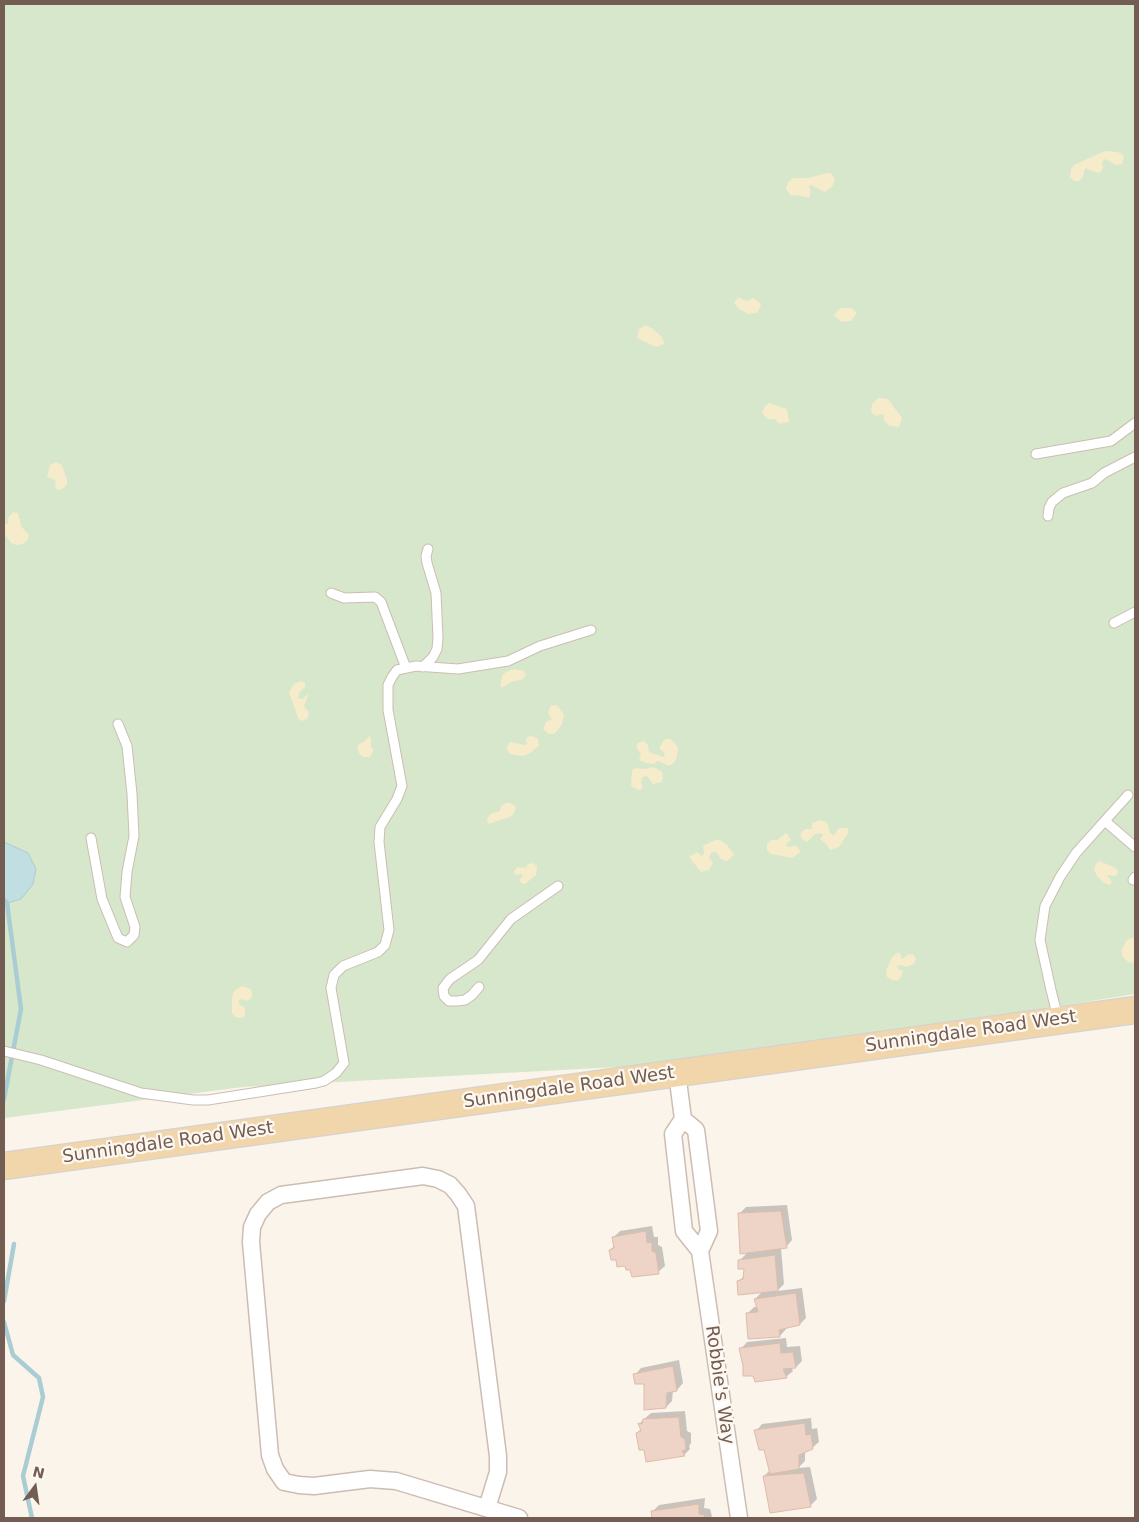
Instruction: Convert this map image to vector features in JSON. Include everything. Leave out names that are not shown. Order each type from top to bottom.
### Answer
[{"type":"main road","name":"Sunningdale Road West","points":[[4,1166],[1135,1010]]},
{"type":"street","name":"Robbie's Way","points":[[677,1073],[683,1119],[696,1130],[709,1231],[700,1251],[739,1518]]},
{"type":"street","points":[[683,1119],[673,1134],[684,1231],[700,1251]]},
{"type":"street","points":[[487,1508],[498,1472],[498,1456],[466,1206],[458,1194],[450,1185],[438,1179],[423,1176],[281,1195],[268,1202],[258,1214],[252,1227],[251,1242],[270,1455],[275,1469],[284,1482],[314,1486],[370,1479],[396,1481],[518,1518]]},
{"type":"lane","points":[[1036,454],[1111,441],[1135,423]]},
{"type":"lane","points":[[1048,516],[1048,508],[1052,502],[1063,494],[1092,483],[1104,473],[1135,457]]},
{"type":"lane","points":[[423,667],[433,657],[437,649],[438,638],[436,593],[426,556],[428,549]]},
{"type":"lane","points":[[331,593],[344,598],[375,597],[381,602],[406,668]]},
{"type":"lane","points":[[1114,623],[1135,612]]},
{"type":"lane","points":[[4,1051],[9,1054],[41,1060],[141,1093],[193,1100],[208,1100],[324,1081],[344,1063],[332,988],[334,976],[343,966],[378,952],[385,945],[389,930],[380,828],[398,799],[402,786],[388,710],[388,685],[397,670],[423,667],[458,669],[508,661],[540,646],[591,630]]},
{"type":"lane","points":[[91,838],[102,899],[118,938],[126,942],[134,935],[135,927],[125,897],[127,872],[134,836],[132,794],[126,746],[118,724]]},
{"type":"lane","points":[[1059,1020],[1040,940],[1045,906],[1060,876],[1076,854],[1128,795]]},
{"type":"lane","points":[[1105,821],[1135,847]]},
{"type":"lane","points":[[479,987],[465,1000],[449,1001],[444,996],[443,988],[450,979],[478,960],[511,919],[558,886]]},
{"type":"green space","points":[[4,4],[1135,4],[1135,994],[711,1062],[243,1087],[4,1118]]},
{"type":"sand","points":[[1105,151],[1118,152],[1124,156],[1122,164],[1116,165],[1105,159],[1102,162],[1103,168],[1101,172],[1097,173],[1085,168],[1083,177],[1079,181],[1074,181],[1070,177],[1071,169],[1074,165]]},
{"type":"sand","points":[[827,173],[832,174],[835,180],[832,187],[825,192],[811,185],[809,186],[811,192],[809,198],[797,195],[791,196],[786,189],[788,182],[793,178],[808,178]]},
{"type":"sand","points":[[738,297],[747,301],[753,298],[759,302],[761,305],[757,313],[748,314],[739,309],[734,303]]},
{"type":"sand","points":[[840,308],[852,308],[857,313],[851,321],[841,322],[834,315]]},
{"type":"sand","points":[[645,325],[661,336],[665,344],[656,347],[637,338],[639,329]]},
{"type":"sand","points":[[878,398],[888,399],[902,418],[899,427],[889,426],[884,420],[883,414],[876,416],[871,412],[872,404]]},
{"type":"sand","points":[[769,403],[787,409],[789,422],[779,424],[775,419],[768,419],[762,413],[764,407]]},
{"type":"sand","points":[[56,462],[62,465],[67,480],[67,485],[57,490],[55,486],[56,480],[47,477],[50,465]]},
{"type":"sand","points":[[13,512],[18,513],[21,526],[29,535],[27,541],[23,544],[16,545],[11,543],[4,533],[4,523],[8,524],[8,518]]},
{"type":"sand","points":[[514,669],[524,671],[526,675],[523,679],[511,682],[503,687],[500,686],[502,676]]},
{"type":"sand","points":[[301,681],[305,683],[305,687],[299,693],[298,698],[303,699],[307,694],[304,706],[309,713],[307,719],[301,721],[298,718],[289,692],[294,684]]},
{"type":"sand","points":[[551,706],[558,706],[564,715],[562,724],[557,731],[554,734],[549,734],[543,729],[546,722],[552,719],[548,714]]},
{"type":"sand","points":[[369,736],[371,738],[371,747],[374,750],[370,757],[364,757],[360,755],[357,748]]},
{"type":"sand","points":[[530,736],[538,739],[539,746],[523,756],[509,754],[508,744],[511,742],[525,745],[527,744],[526,738]]},
{"type":"sand","points":[[665,739],[670,739],[678,748],[674,763],[669,766],[658,761],[654,764],[639,760],[641,754],[636,747],[638,743],[644,741],[648,745],[649,752],[664,757],[665,754],[659,748]]},
{"type":"sand","points":[[654,767],[662,772],[662,782],[653,784],[647,776],[643,777],[641,782],[643,788],[639,790],[631,786],[632,770]]},
{"type":"sand","points":[[511,803],[516,807],[514,813],[510,817],[488,824],[487,820],[490,814],[500,811],[501,806]]},
{"type":"sand","points":[[820,820],[827,822],[830,833],[834,835],[839,828],[847,828],[849,832],[839,847],[830,850],[820,839],[823,835],[821,833],[815,834],[807,842],[802,839],[800,834],[805,829],[812,829],[812,823]]},
{"type":"sand","points":[[786,833],[791,840],[786,846],[796,845],[801,852],[792,858],[771,854],[767,850],[767,844],[771,840],[777,840]]},
{"type":"sand","points":[[715,840],[720,840],[726,844],[734,854],[726,861],[721,859],[716,852],[712,852],[709,857],[713,863],[709,870],[701,872],[689,857],[697,852],[701,856],[704,854],[703,846]]},
{"type":"sand","points":[[1099,861],[1116,868],[1118,872],[1116,876],[1107,875],[1112,882],[1110,885],[1104,883],[1094,870]]},
{"type":"sand","points":[[532,863],[537,866],[536,875],[525,884],[521,883],[519,880],[523,876],[521,874],[515,875],[514,871],[517,867],[526,868],[528,864]]},
{"type":"sand","points":[[1135,937],[1135,963],[1128,962],[1123,957],[1121,951],[1127,940]]},
{"type":"sand","points":[[900,953],[902,959],[909,954],[914,955],[916,959],[914,964],[906,967],[897,966],[898,969],[903,971],[897,981],[887,977],[886,970],[893,956]]},
{"type":"sand","points":[[242,986],[251,989],[252,997],[247,1001],[241,999],[239,1001],[239,1004],[245,1008],[244,1017],[240,1018],[235,1017],[232,1013],[232,997],[234,991]]},
{"type":"water","points":[[4,842],[28,853],[36,869],[33,884],[21,899],[7,903],[4,900]]},
{"type":"building","points":[[781,1211],[787,1248],[740,1254],[738,1213]]},
{"type":"building","points":[[646,1231],[647,1243],[652,1242],[652,1251],[656,1253],[659,1274],[632,1277],[630,1270],[626,1270],[625,1266],[617,1267],[616,1260],[611,1260],[609,1250],[614,1248],[612,1237]]},
{"type":"building","points":[[775,1255],[778,1291],[738,1295],[737,1281],[743,1279],[744,1269],[738,1269],[738,1260]]},
{"type":"building","points":[[796,1293],[800,1325],[779,1330],[780,1337],[748,1339],[746,1313],[758,1312],[754,1299]]},
{"type":"building","points":[[780,1343],[781,1353],[793,1352],[796,1368],[783,1369],[787,1378],[755,1382],[753,1376],[743,1376],[739,1348]]},
{"type":"building","points":[[673,1366],[677,1391],[667,1393],[666,1408],[644,1410],[644,1384],[635,1384],[633,1374]]},
{"type":"building","points":[[679,1417],[681,1437],[685,1439],[686,1450],[682,1451],[685,1456],[646,1462],[644,1450],[639,1450],[636,1433],[641,1431],[638,1423],[642,1424],[643,1419]]},
{"type":"building","points":[[805,1423],[806,1435],[811,1434],[813,1449],[799,1455],[799,1469],[770,1474],[764,1450],[759,1450],[754,1430]]},
{"type":"building","points":[[804,1473],[811,1507],[770,1513],[763,1476]]},
{"type":"building","points":[[699,1504],[699,1514],[704,1515],[705,1518],[652,1518],[651,1511]]},
{"type":"waterway","points":[[4,900],[7,903],[21,1009],[4,1099]]},
{"type":"waterway","points":[[4,1301],[14,1244]]},
{"type":"waterway","points":[[4,1322],[13,1355],[39,1378],[43,1397],[23,1476],[32,1518]]}]
